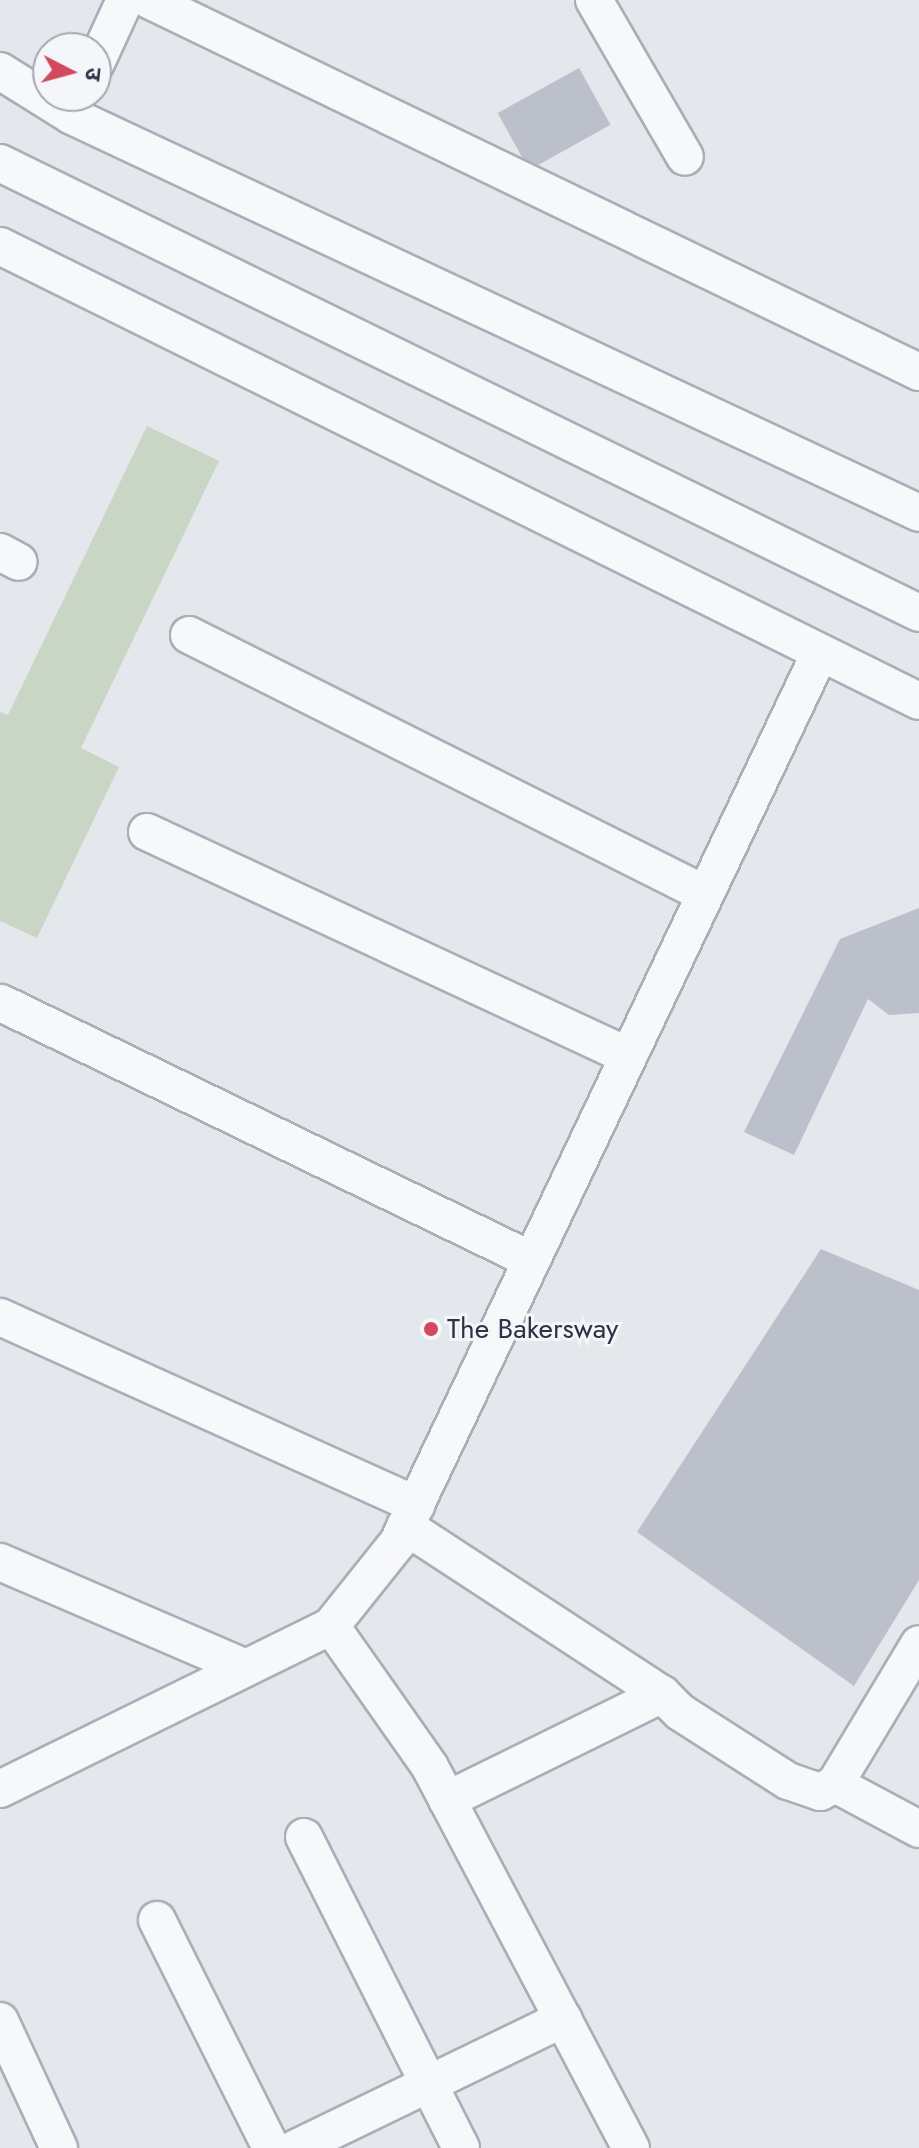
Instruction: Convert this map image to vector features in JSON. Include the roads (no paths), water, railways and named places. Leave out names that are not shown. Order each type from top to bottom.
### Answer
[{"type":"street","points":[[110,32],[125,0]]},
{"type":"street","points":[[149,0],[919,372]]},
{"type":"street","points":[[594,0],[685,157]]},
{"type":"street","points":[[0,71],[32,86]]},
{"type":"street","points":[[89,112],[919,513]]},
{"type":"street","points":[[0,163],[919,613]]},
{"type":"street","points":[[0,246],[919,701]]},
{"type":"street","points":[[189,635],[705,894]]},
{"type":"street","points":[[0,1789],[241,1666],[331,1626],[410,1516],[626,1055],[820,653]]},
{"type":"street","points":[[147,832],[626,1055]]},
{"type":"street","points":[[1,1003],[531,1260]]},
{"type":"street","points":[[0,1317],[410,1516],[662,1694],[680,1712],[788,1781],[820,1792],[835,1784],[919,1644]]},
{"type":"street","points":[[0,1562],[241,1666]]},
{"type":"street","points":[[331,1626],[447,1800],[631,2148]]},
{"type":"street","points":[[447,1800],[662,1694]]},
{"type":"street","points":[[835,1784],[919,1829]]},
{"type":"street","points":[[304,1837],[461,2148]]},
{"type":"street","points":[[157,1920],[271,2148]]},
{"type":"street","points":[[296,2148],[563,2019]]},
{"type":"street","points":[[0,2021],[59,2148]]},
{"type":"place","name":"The Bakersway","points":[[431,1329]]}]
